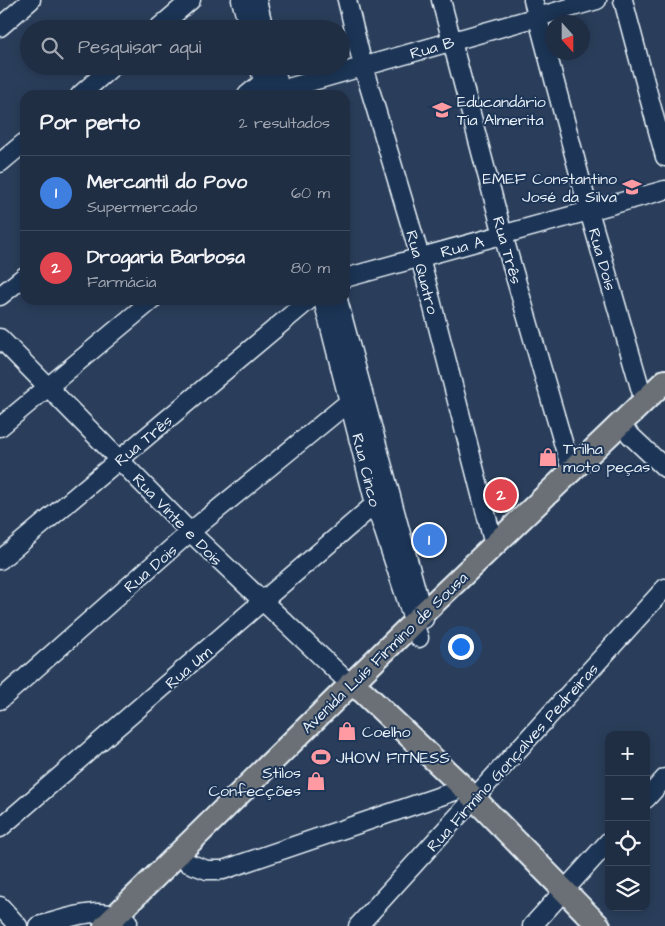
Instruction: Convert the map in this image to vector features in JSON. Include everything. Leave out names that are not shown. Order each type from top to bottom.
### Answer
[{"type":"main road","name":"Avenida Luís Firmino de Sousa","points":[[508,539],[630,435],[654,401],[665,381]]},
{"type":"main road","name":"Avenida Luís Firmino de Sousa","points":[[119,922],[508,539],[571,470],[654,401]]},
{"type":"main road","name":"Avenida Luís Firmino de Sousa","points":[[119,922],[188,863],[357,688]]},
{"type":"main road","points":[[357,688],[469,794],[599,926]]},
{"type":"street","points":[[0,27],[31,0]]},
{"type":"street","points":[[168,20],[191,0]]},
{"type":"street","points":[[241,0],[247,20]]},
{"type":"street","points":[[257,0],[262,20]]},
{"type":"street","name":"Rua Quatro","points":[[347,0],[363,66],[420,257],[508,539]]},
{"type":"street","name":"Rua Três","points":[[441,0],[503,235],[571,470]]},
{"type":"street","name":"Rua B","points":[[350,69],[452,41],[536,8],[597,0]]},
{"type":"street","points":[[623,0],[665,157]]},
{"type":"street","name":"Rua Dois","points":[[536,8],[589,211],[654,401]]},
{"type":"street","points":[[86,90],[103,75]]},
{"type":"street","name":"Rua B","points":[[270,87],[323,75]]},
{"type":"street","points":[[0,163],[20,146]]},
{"type":"street","name":"Rua A","points":[[350,277],[665,190]]},
{"type":"street","points":[[0,296],[20,280]]},
{"type":"street","points":[[0,427],[146,305]]},
{"type":"street","name":"Rua Três","points":[[0,560],[303,305]]},
{"type":"street","name":"Rua Cinco","points":[[324,305],[375,504],[420,626]]},
{"type":"street","name":"Rua Cinco","points":[[339,305],[420,626]]},
{"type":"street","name":"Rua Vinte e Dois","points":[[0,338],[262,603],[357,688]]},
{"type":"street","name":"Rua Dois","points":[[0,700],[190,532],[350,401]]},
{"type":"street","points":[[630,435],[665,468]]},
{"type":"street","name":"Rua Um","points":[[0,828],[375,504]]},
{"type":"street","name":"Rua Firmino Gonçalves Pedreiras","points":[[358,926],[469,794],[665,588]]},
{"type":"street","points":[[650,795],[665,778]]},
{"type":"street","points":[[188,863],[207,870],[223,870],[469,794]]},
{"type":"street","points":[[532,926],[605,846]]},
{"type":"street","points":[[0,906],[18,926]]},
{"type":"street","points":[[38,926],[93,913],[119,922]]},
{"type":"place","name":"Educandário Tia Almerita","points":[[442,110]]},
{"type":"place","name":"EMEF Constantino José da Silva","points":[[632,187]]},
{"type":"place","name":"Trilha moto peças","points":[[548,457]]},
{"type":"place","name":"Drogaria Barbosa","points":[[501,495]]},
{"type":"place","name":"Mercantil do Povo","points":[[429,540]]},
{"type":"place","name":"Coelho","points":[[347,731]]},
{"type":"place","name":"JHOW FITNESS","points":[[321,757]]},
{"type":"place","name":"Stilos Confecções","points":[[316,781]]}]
